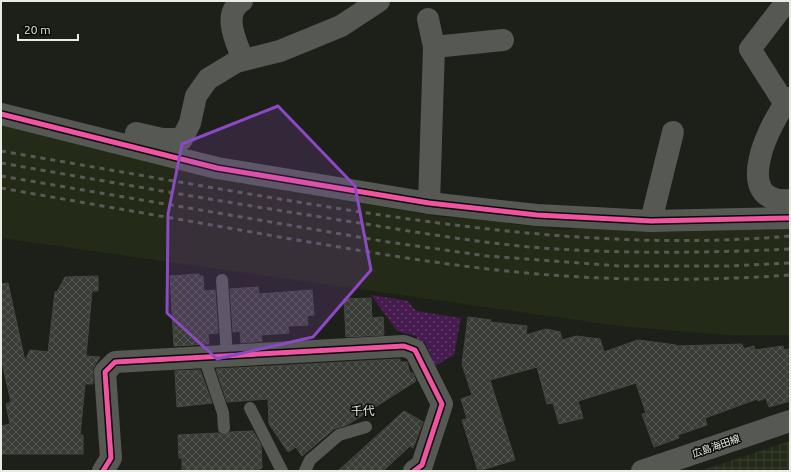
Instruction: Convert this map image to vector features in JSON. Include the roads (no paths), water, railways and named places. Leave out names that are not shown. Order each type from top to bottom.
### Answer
[{"type":"street","points":[[242,1],[236,4],[231,17],[232,27],[243,60]]},
{"type":"street","points":[[111,142],[115,128],[162,139],[182,139],[190,123],[196,96],[208,79],[236,62],[280,51],[342,26],[379,1]]},
{"type":"street","points":[[787,1],[750,49],[788,101],[770,129],[760,160],[758,181],[761,189],[768,195],[776,199],[790,200]]},
{"type":"street","points":[[428,19],[434,47],[429,203]]},
{"type":"street","points":[[434,47],[503,40]]},
{"type":"street","points":[[1,114],[217,168],[429,203],[537,215],[650,221],[790,218]]},
{"type":"street","points":[[650,221],[673,132]]},
{"type":"street","points":[[102,471],[111,458],[105,372],[115,362],[404,346],[415,350],[442,404],[422,465],[414,471]]},
{"type":"street","name":"広島海田線","points":[[642,471],[790,421]]},
{"type":"lane","points":[[222,280],[227,356]]},
{"type":"lane","points":[[204,357],[223,413],[224,428]]},
{"type":"lane","points":[[250,408],[282,471]]},
{"type":"lane","points":[[304,471],[310,460],[340,435],[366,427]]},
{"type":"railway","points":[[1,151],[316,205],[493,229],[552,235],[671,241],[730,240],[790,236]]},
{"type":"railway","points":[[1,163],[270,209],[519,246],[573,250],[635,252],[790,249]]},
{"type":"railway","points":[[1,176],[388,242],[487,256],[619,266],[728,266],[790,263]]},
{"type":"railway","points":[[1,188],[348,249],[506,271],[632,279],[696,279],[790,275]]},
{"type":"district","name":"千代","points":[[363,410]]}]
